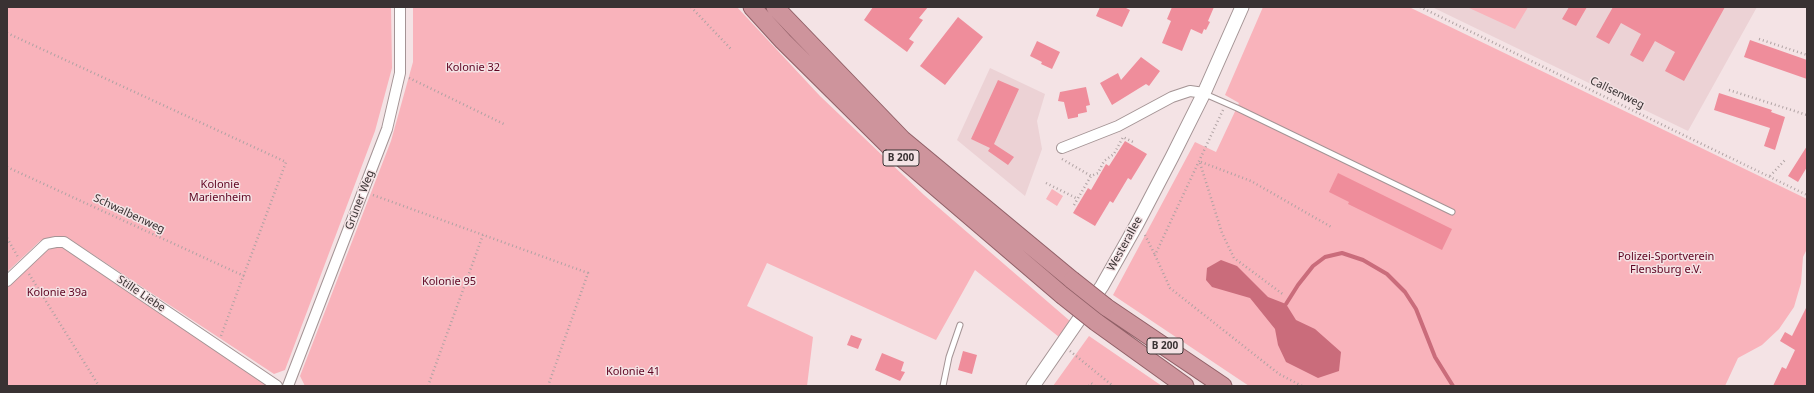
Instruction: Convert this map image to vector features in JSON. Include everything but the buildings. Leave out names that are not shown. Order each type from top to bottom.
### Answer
[{"type":"highway","name":"B 200","points":[[752,7],[783,41],[896,153],[1062,296],[1185,386]]},
{"type":"highway","name":"B 200","points":[[775,7],[902,138],[1106,307],[1224,386]]},
{"type":"street","name":"Grüner Weg","points":[[288,386],[387,129],[400,73],[400,7]]},
{"type":"street","name":"Westerallee","points":[[1033,386],[1102,286],[1137,224],[1204,93],[1242,7]]},
{"type":"street","points":[[1060,152],[1118,126],[1172,97],[1190,91],[1204,93]]},
{"type":"street","name":"Stille Liebe","points":[[7,280],[46,244],[64,242],[277,386]]},
{"type":"lane","points":[[1204,93],[1452,212]]},
{"type":"lane","points":[[943,386],[948,357],[960,325]]},
{"type":"path","points":[[690,7],[731,49]]},
{"type":"path","name":"Callsenweg","points":[[1420,7],[1807,195]]},
{"type":"path","points":[[7,33],[286,162],[244,276],[221,336],[216,345]]},
{"type":"path","points":[[1759,39],[1807,55]]},
{"type":"path","points":[[400,73],[504,124]]},
{"type":"path","points":[[1729,90],[1807,115]]},
{"type":"path","points":[[1156,256],[1226,103]]},
{"type":"path","points":[[1074,205],[1091,176],[1098,173],[1104,162],[1114,154],[1123,137],[1133,142]]},
{"type":"path","points":[[1060,152],[1091,176]]},
{"type":"path","points":[[1770,176],[1785,160]]},
{"type":"path","points":[[1200,162],[1251,181],[1334,228]]},
{"type":"path","points":[[1200,162],[1222,233],[1234,258],[1284,295]]},
{"type":"path","name":"Schwalbenweg","points":[[7,167],[244,276]]},
{"type":"path","points":[[1046,183],[1078,199]]},
{"type":"path","points":[[363,192],[588,272],[548,386]]},
{"type":"path","points":[[1137,224],[1142,230],[1156,256],[1170,288],[1279,374],[1302,386]]},
{"type":"path","points":[[428,386],[483,235]]},
{"type":"path","points":[[7,238],[99,386]]},
{"type":"path","points":[[1062,345],[1114,386]]},
{"type":"path","points":[[1089,386],[1092,383],[1095,386]]},
{"type":"shaded area","points":[[1432,7],[1757,7],[1688,131]]},
{"type":"shaded area","points":[[990,68],[1045,94],[1037,121],[1042,149],[1025,196],[957,140]]},
{"type":"shaded area","points":[[1221,260],[1237,266],[1268,297],[1286,304],[1296,320],[1315,329],[1341,352],[1339,371],[1318,378],[1286,362],[1278,345],[1275,329],[1250,298],[1212,287],[1206,280],[1207,268]]},
{"type":"green space","name":"Kolonie Marienheim","points":[[7,7],[391,7],[392,68],[375,131],[285,370],[274,374],[68,238],[56,236],[40,241],[7,272]]},
{"type":"green space","points":[[413,7],[737,7],[820,96],[924,195],[1070,321],[1059,337],[975,270],[936,340],[767,263],[747,306],[813,337],[807,386],[305,386],[300,376],[391,141],[413,62]]},
{"type":"green space","name":"Polizei-Sportverein Flensburg e.V.","points":[[1263,7],[1409,7],[1807,199],[1807,249],[1803,257],[1801,283],[1794,307],[1779,329],[1762,345],[1738,358],[1725,386],[1249,386],[1113,295],[1195,142],[1216,152],[1239,103],[1225,95]]},
{"type":"green space","points":[[1467,7],[1528,7],[1515,29]]},
{"type":"green space","points":[[1052,189],[1063,196],[1057,206],[1046,199]]},
{"type":"green space","name":"Kolonie 39a","points":[[53,248],[63,248],[268,386],[7,386],[7,287],[43,252]]},
{"type":"green space","points":[[1089,336],[1162,386],[1053,386]]},
{"type":"waterway","points":[[1286,304],[1298,285],[1313,266],[1325,257],[1342,253],[1363,260],[1387,274],[1405,292],[1416,309],[1435,357],[1453,386]]},
{"type":"park label","name":"Kolonie 32","points":[[473,68]]},
{"type":"park label","name":"Kolonie 95","points":[[449,282]]},
{"type":"park label","name":"Kolonie 41","points":[[633,372]]}]
